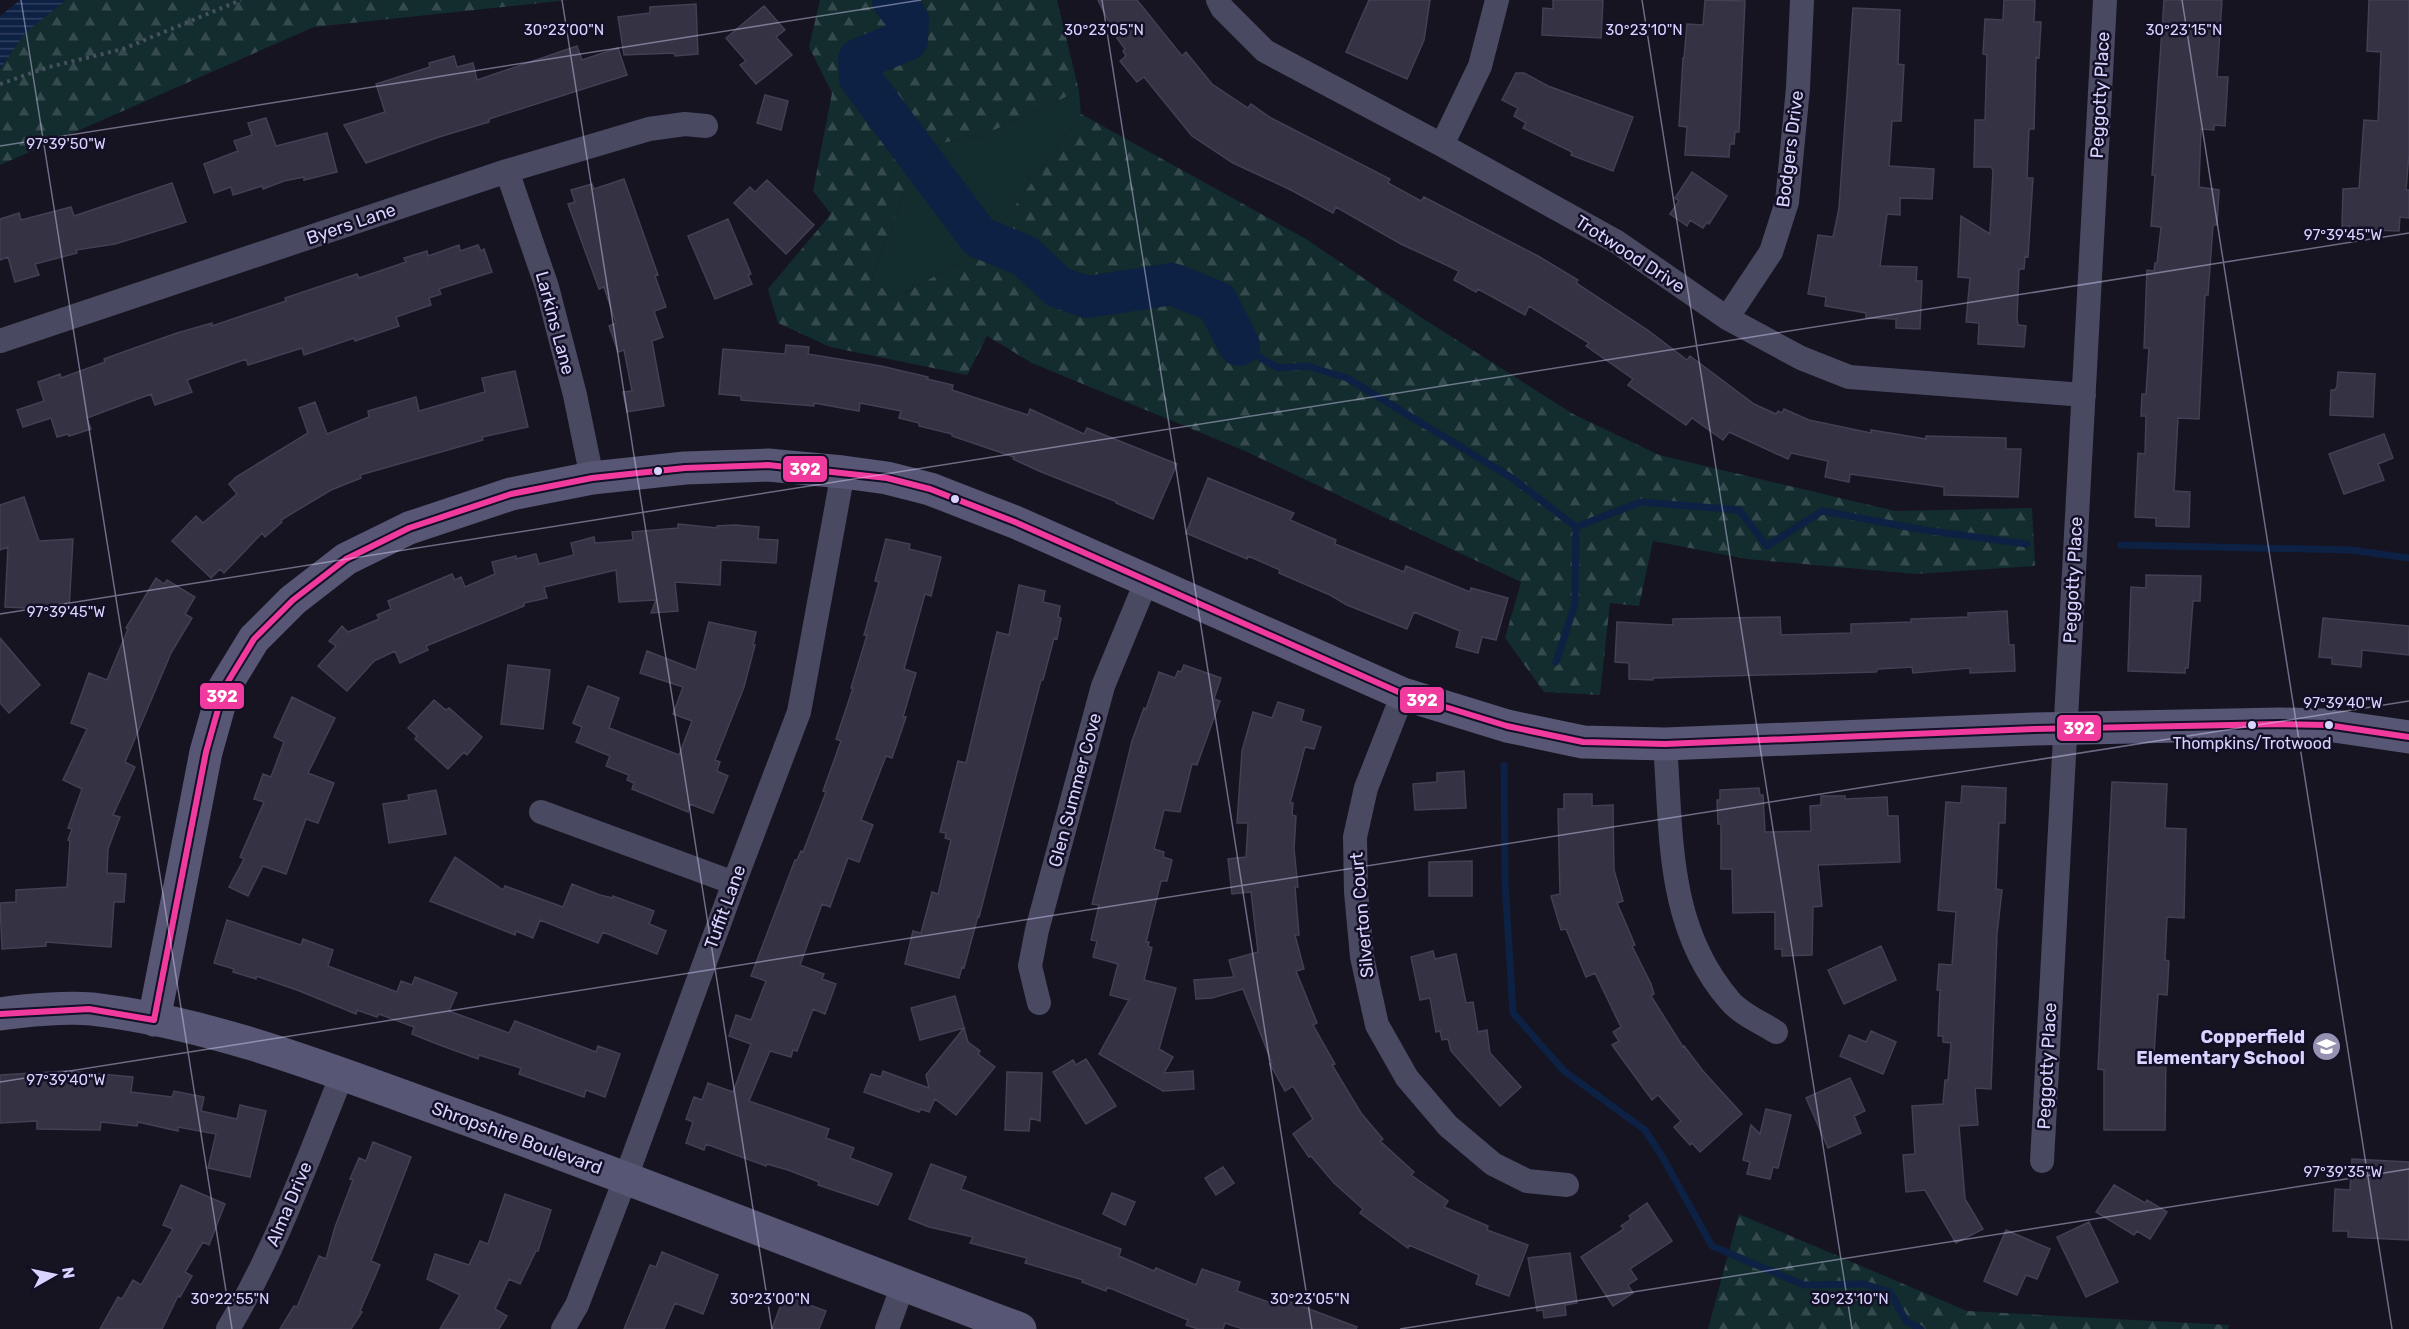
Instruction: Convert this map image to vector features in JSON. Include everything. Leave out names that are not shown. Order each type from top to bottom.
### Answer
[{"type":"street","name":"Trotwood Drive","points":[[1218,0],[1222,8],[1265,51],[1617,242],[1727,318],[1801,358],[1850,376],[2084,395]]},
{"type":"street","points":[[1442,145],[1480,66],[1497,0]]},
{"type":"street","name":"Bodgers Drive","points":[[1727,318],[1772,252],[1787,202],[1798,88],[1802,0]]},
{"type":"street","name":"Peggotty Place","points":[[2042,1161],[2105,0]]},
{"type":"street","name":"Byers Lane","points":[[0,341],[507,171],[650,129],[685,124],[706,126]]},
{"type":"street","name":"Larkins Lane","points":[[507,171],[547,286],[592,478]]},
{"type":"street","points":[[154,1020],[206,752],[224,688],[254,639],[293,600],[346,559],[409,528],[511,494],[592,478],[685,468],[768,465],[887,478],[930,489],[1015,522],[1403,694],[1507,726],[1583,742],[1665,744],[2064,729],[2280,724],[2326,725],[2409,737]]},
{"type":"street","name":"Tuffit Lane","points":[[563,1329],[577,1305],[627,1177],[799,712],[843,472]]},
{"type":"street","name":"Glen Summer Cove","points":[[1039,1002],[1030,966],[1037,930],[1103,686],[1146,582]]},
{"type":"street","name":"Silverton Court","points":[[1403,694],[1366,788],[1355,837],[1356,892],[1362,957],[1377,1025],[1407,1078],[1448,1125],[1493,1164],[1527,1181],[1567,1185]]},
{"type":"street","points":[[1665,744],[1672,854],[1680,904],[1698,956],[1732,1003],[1776,1032]]},
{"type":"street","points":[[541,812],[734,883]]},
{"type":"street","name":"Shropshire Boulevard","points":[[0,1014],[89,1009],[212,1033],[342,1075],[627,1177],[1020,1329]]},
{"type":"street","name":"Alma Drive","points":[[228,1329],[252,1288],[342,1075]]},
{"type":"street","points":[[887,1329],[903,1285]]},
{"type":"path","points":[[0,84],[49,67],[123,49],[241,0]]},
{"type":"green space","points":[[39,0],[568,0],[314,27],[0,165],[0,30]]},
{"type":"green space","points":[[820,0],[1057,0],[1079,91],[981,136],[941,143],[911,177],[872,277],[893,299],[983,250],[1081,114],[1306,239],[1419,316],[1573,414],[1659,455],[1895,511],[2032,508],[2035,566],[1916,574],[1747,559],[1653,541],[1639,606],[1610,603],[1600,695],[1544,692],[1505,638],[1521,582],[1245,451],[1032,363],[987,336],[967,375],[830,347],[778,323],[768,289],[831,214],[813,191],[832,93],[809,47]]},
{"type":"green space","points":[[1079,91],[1081,114],[983,250],[893,299],[872,277],[911,177],[941,143],[981,136]]},
{"type":"green space","points":[[1739,1214],[1967,1311],[2229,1325],[2228,1329],[1708,1329]]},
{"type":"water","points":[[20,0],[66,0],[25,33],[0,69],[0,16]]},
{"type":"building","points":[[1098,0],[1137,0],[1182,56],[1186,52],[1212,84],[1248,108],[1251,104],[1271,118],[1390,179],[1388,183],[1421,201],[1424,197],[1538,256],[1578,280],[1576,283],[1649,331],[1687,360],[1690,356],[1754,404],[1776,414],[1778,411],[1782,413],[1784,409],[1809,420],[1871,433],[1871,430],[1926,439],[1926,436],[2006,438],[2006,449],[2021,449],[2018,497],[1944,495],[1944,487],[1850,474],[1849,482],[1825,477],[1828,461],[1791,453],[1788,459],[1729,432],[1723,440],[1692,418],[1686,425],[1628,385],[1633,379],[1586,346],[1589,343],[1529,306],[1525,315],[1478,289],[1476,292],[1454,280],[1459,271],[1401,244],[1336,207],[1333,213],[1233,163],[1192,136],[1144,77],[1137,82],[1120,61],[1126,56],[1123,51],[1125,49]]},
{"type":"building","points":[[1369,0],[1430,0],[1424,40],[1407,79],[1346,52]]},
{"type":"building","points":[[1553,0],[1603,0],[1601,38],[1542,35],[1543,8],[1553,9]]},
{"type":"building","points":[[1705,0],[1745,1],[1739,132],[1735,132],[1734,144],[1730,144],[1729,157],[1685,155],[1687,127],[1679,126],[1687,24],[1703,25]]},
{"type":"building","points":[[2004,0],[2035,0],[2034,22],[2041,22],[2039,58],[2036,57],[2034,129],[2029,129],[2027,178],[2033,178],[2028,257],[2025,256],[2024,269],[2019,269],[2017,318],[2018,325],[2026,326],[2024,347],[1978,344],[1979,323],[1966,322],[1970,278],[1958,277],[1961,216],[1990,234],[1993,170],[1991,167],[1974,167],[1975,120],[1985,120],[1987,55],[1983,54],[1985,19],[2003,20]]},
{"type":"building","points":[[2164,0],[2222,0],[2217,77],[2228,77],[2225,126],[2214,125],[2214,130],[2201,129],[2199,187],[2219,190],[2217,225],[2213,225],[2208,295],[2205,295],[2199,419],[2178,418],[2174,491],[2190,492],[2189,527],[2156,526],[2156,518],[2135,517],[2138,453],[2145,454],[2146,416],[2141,416],[2142,394],[2146,394],[2149,348],[2144,348],[2147,270],[2154,271],[2155,263],[2157,263],[2161,227],[2151,226],[2155,175],[2152,175]]},
{"type":"building","points":[[2369,0],[2409,0],[2409,154],[2406,190],[2409,190],[2409,218],[2400,217],[2399,231],[2350,229],[2350,226],[2342,226],[2343,189],[2359,188],[2364,120],[2378,121],[2381,52],[2367,51]]},
{"type":"building","points":[[696,4],[698,54],[624,55],[618,17],[650,13],[650,7]]},
{"type":"building","points":[[764,6],[785,30],[776,37],[792,55],[756,84],[740,65],[746,61],[726,38]]},
{"type":"building","points":[[1853,8],[1900,10],[1898,64],[1904,65],[1901,121],[1892,121],[1889,166],[1934,169],[1932,199],[1900,198],[1900,215],[1887,214],[1880,266],[1917,267],[1916,281],[1922,281],[1920,329],[1896,328],[1896,319],[1866,318],[1866,313],[1825,306],[1826,297],[1808,294],[1818,235],[1833,237],[1839,208]]},
{"type":"building","points":[[577,46],[582,60],[618,48],[627,75],[489,119],[489,122],[366,163],[344,125],[385,112],[376,84],[430,67],[429,63],[454,56],[457,67],[473,63],[477,80]]},
{"type":"building","points":[[1516,73],[1524,73],[1548,86],[1633,117],[1613,171],[1571,155],[1572,152],[1523,128],[1526,123],[1514,116],[1518,108],[1502,100]]},
{"type":"building","points":[[765,95],[788,101],[781,130],[757,123]]},
{"type":"building","points":[[266,118],[276,146],[327,133],[337,172],[304,180],[304,177],[284,181],[263,189],[262,186],[233,195],[231,187],[214,193],[204,164],[238,151],[234,141],[252,135],[248,123]]},
{"type":"building","points":[[1692,172],[1727,196],[1709,224],[1707,222],[1703,228],[1690,220],[1687,226],[1670,214],[1679,201],[1675,198]]},
{"type":"building","points":[[624,179],[658,275],[655,276],[666,307],[654,311],[663,337],[652,341],[664,406],[627,412],[623,392],[632,391],[624,350],[618,352],[609,326],[616,323],[604,287],[599,289],[568,204],[575,202],[571,190],[592,184],[594,189]]},
{"type":"building","points":[[767,180],[814,225],[786,254],[734,203],[750,187],[755,192]]},
{"type":"building","points":[[172,183],[186,222],[115,244],[76,250],[77,253],[35,264],[39,275],[15,282],[8,257],[0,260],[0,219],[19,213],[21,220],[71,207],[74,216]]},
{"type":"building","points":[[728,219],[751,274],[748,275],[752,284],[715,299],[688,236]]},
{"type":"building","points":[[459,245],[460,251],[478,245],[481,251],[484,249],[492,272],[439,289],[441,294],[429,298],[431,305],[396,317],[399,326],[304,355],[302,348],[248,365],[246,359],[187,380],[192,392],[155,405],[151,394],[87,418],[91,429],[69,436],[68,434],[57,437],[51,418],[23,427],[17,410],[44,401],[38,382],[60,374],[61,378],[105,362],[104,359],[177,333],[212,323],[212,326],[357,274],[359,278],[406,262],[404,258],[427,251],[428,256]]},
{"type":"building","points":[[786,345],[809,347],[808,354],[881,366],[928,377],[927,379],[953,385],[952,390],[1028,415],[1030,409],[1084,434],[1087,428],[1177,464],[1153,519],[1039,471],[1013,459],[1014,457],[952,436],[952,434],[919,426],[919,423],[899,418],[901,411],[860,403],[859,411],[814,403],[814,406],[741,400],[741,396],[719,394],[723,349],[785,354]]},
{"type":"building","points":[[515,371],[528,427],[482,437],[483,440],[360,475],[361,478],[331,490],[281,520],[282,522],[265,537],[262,533],[224,573],[220,569],[211,578],[172,541],[196,516],[203,523],[237,494],[229,484],[236,477],[308,433],[299,408],[315,402],[327,434],[369,417],[368,411],[416,397],[419,411],[485,392],[482,378]]},
{"type":"building","points":[[2338,372],[2375,374],[2373,417],[2330,415],[2331,390],[2335,390],[2337,386]]},
{"type":"building","points":[[2384,434],[2393,458],[2378,464],[2384,480],[2344,494],[2329,454]]},
{"type":"building","points":[[1208,478],[1294,513],[1290,520],[1336,540],[1335,544],[1404,572],[1406,566],[1470,592],[1471,588],[1508,598],[1496,640],[1482,637],[1478,653],[1456,647],[1460,631],[1414,612],[1407,629],[1347,605],[1248,556],[1247,559],[1186,533]]},
{"type":"building","points":[[24,497],[39,541],[73,539],[69,610],[5,607],[8,547],[0,550],[0,505]]},
{"type":"building","points":[[678,524],[717,528],[717,526],[735,525],[759,527],[758,539],[778,540],[776,563],[721,560],[720,585],[675,582],[678,611],[651,613],[656,600],[619,602],[616,570],[544,587],[547,598],[524,603],[524,606],[426,646],[428,650],[400,663],[395,651],[374,661],[347,691],[318,666],[336,646],[329,641],[342,626],[348,632],[379,619],[377,615],[391,609],[388,601],[452,574],[455,580],[461,577],[465,587],[495,574],[492,562],[536,554],[539,564],[574,555],[571,543],[594,537],[595,543],[633,540],[632,532],[678,528]]},
{"type":"building","points":[[886,539],[910,544],[909,549],[941,557],[931,596],[925,594],[904,669],[916,673],[903,717],[906,717],[892,758],[886,756],[861,820],[873,825],[859,862],[848,858],[830,907],[822,904],[800,965],[824,974],[822,979],[836,984],[825,1014],[813,1009],[797,1051],[793,1050],[791,1057],[770,1051],[749,1101],[829,1129],[826,1138],[854,1148],[850,1158],[892,1174],[878,1205],[818,1185],[819,1182],[788,1170],[767,1164],[766,1166],[706,1144],[704,1150],[686,1143],[693,1122],[686,1119],[694,1097],[702,1100],[708,1083],[733,1092],[751,1044],[729,1036],[736,1015],[751,1020],[766,981],[751,976],[795,860],[801,851],[803,852],[826,792],[823,791],[841,741],[836,739],[867,635],[864,635],[879,582],[875,581]]},
{"type":"building","points":[[2146,575],[2201,576],[2200,601],[2193,601],[2188,668],[2185,668],[2185,673],[2128,671],[2131,587],[2146,588]]},
{"type":"building","points":[[156,578],[164,584],[167,580],[195,597],[185,614],[192,618],[171,653],[125,762],[135,767],[113,815],[120,817],[108,849],[107,873],[126,874],[124,902],[114,902],[111,947],[46,942],[46,946],[2,949],[0,903],[16,902],[16,890],[67,887],[70,841],[68,840],[72,829],[68,828],[82,789],[63,780],[87,729],[71,723],[89,673],[107,680],[128,629],[126,628]]},
{"type":"building","points":[[1019,585],[1045,591],[1043,602],[1060,606],[1058,617],[1061,618],[1057,639],[1054,638],[1043,680],[1041,680],[979,917],[959,978],[905,964],[913,931],[921,933],[932,892],[938,894],[951,840],[945,838],[946,833],[940,832],[958,761],[966,763],[997,632],[1009,635]]},
{"type":"building","points":[[2007,611],[2009,645],[2014,645],[2015,671],[1970,673],[1970,668],[1913,673],[1912,667],[1878,669],[1876,672],[1653,678],[1653,680],[1629,679],[1629,663],[1615,662],[1617,622],[1673,625],[1673,619],[1780,617],[1781,635],[1851,633],[1851,624],[1911,622],[1911,619],[1968,617],[1968,613]]},
{"type":"building","points":[[2323,618],[2409,626],[2409,655],[2362,650],[2361,667],[2332,664],[2332,658],[2319,657]]},
{"type":"building","points":[[709,622],[756,632],[753,645],[755,645],[744,687],[715,760],[720,762],[717,771],[728,776],[713,813],[690,804],[688,812],[632,789],[634,783],[627,780],[629,775],[606,766],[610,756],[576,742],[582,727],[573,723],[588,686],[619,698],[609,728],[679,755],[692,721],[673,714],[683,687],[640,673],[647,651],[696,670]]},
{"type":"building","points":[[0,638],[40,685],[9,713],[0,703]]},
{"type":"building","points":[[508,665],[550,670],[543,729],[501,724]]},
{"type":"building","points":[[1184,665],[1221,678],[1214,699],[1220,701],[1197,765],[1192,764],[1180,812],[1164,810],[1154,849],[1164,852],[1163,857],[1172,860],[1167,881],[1161,881],[1146,942],[1149,942],[1148,946],[1152,948],[1144,980],[1176,988],[1159,1049],[1173,1057],[1164,1073],[1193,1071],[1194,1089],[1163,1091],[1099,1054],[1129,1000],[1110,995],[1118,964],[1093,957],[1097,941],[1091,940],[1099,905],[1092,904],[1132,741],[1144,708],[1146,709],[1159,672],[1175,678]]},
{"type":"building","points":[[292,697],[335,718],[308,773],[334,783],[318,823],[306,819],[286,874],[263,866],[248,896],[229,887],[244,859],[240,857],[264,802],[254,799],[263,774],[271,777],[284,742],[274,737]]},
{"type":"building","points":[[434,700],[446,710],[449,708],[482,737],[467,755],[464,752],[448,769],[415,739],[417,736],[408,728]]},
{"type":"building","points":[[1278,702],[1304,710],[1301,721],[1321,727],[1314,749],[1305,747],[1290,803],[1293,803],[1292,815],[1296,816],[1294,849],[1299,935],[1295,935],[1304,969],[1296,971],[1317,1023],[1313,1025],[1335,1064],[1332,1065],[1361,1113],[1383,1139],[1380,1141],[1414,1172],[1411,1175],[1448,1201],[1444,1207],[1488,1226],[1487,1230],[1528,1245],[1509,1296],[1476,1284],[1479,1275],[1409,1245],[1408,1248],[1360,1213],[1363,1209],[1334,1183],[1311,1156],[1309,1157],[1293,1134],[1313,1119],[1293,1086],[1285,1091],[1270,1064],[1272,1063],[1243,989],[1212,998],[1196,999],[1194,980],[1234,977],[1229,960],[1258,952],[1251,892],[1232,894],[1228,859],[1246,857],[1248,823],[1237,823],[1242,751],[1253,712],[1272,718]]},
{"type":"building","points":[[1464,771],[1466,808],[1415,810],[1413,784],[1437,782],[1437,773]]},
{"type":"building","points":[[2112,782],[2167,784],[2165,828],[2186,829],[2184,918],[2167,917],[2165,960],[2169,961],[2167,995],[2158,994],[2154,1054],[2166,1055],[2165,1130],[2104,1130],[2104,1070],[2098,1069]]},
{"type":"building","points":[[1962,786],[2006,788],[2005,823],[1999,823],[1996,889],[2002,890],[1997,934],[1991,1089],[1975,1088],[1978,1125],[1959,1126],[1965,1199],[1983,1229],[1956,1243],[1925,1190],[1906,1192],[1903,1155],[1915,1154],[1912,1106],[1943,1104],[1945,1080],[1948,1080],[1951,1043],[1943,1042],[1943,1036],[1938,1036],[1940,990],[1937,990],[1939,964],[1952,965],[1956,912],[1938,910],[1946,802],[1961,803]]},
{"type":"building","points":[[1759,788],[1760,795],[1763,795],[1765,832],[1811,831],[1810,806],[1821,805],[1821,796],[1845,796],[1845,799],[1887,797],[1888,816],[1898,816],[1900,862],[1818,865],[1822,906],[1813,907],[1812,955],[1782,956],[1782,949],[1775,949],[1775,912],[1733,913],[1732,869],[1721,869],[1721,824],[1718,824],[1717,800],[1720,800],[1720,790]]},
{"type":"building","points":[[436,790],[446,834],[389,843],[383,804],[409,800],[408,795]]},
{"type":"building","points":[[1564,794],[1592,794],[1592,806],[1613,805],[1614,870],[1623,901],[1617,903],[1635,945],[1632,946],[1651,984],[1654,994],[1651,996],[1683,1047],[1742,1114],[1700,1152],[1692,1143],[1690,1145],[1674,1127],[1681,1121],[1658,1095],[1652,1100],[1612,1045],[1619,1041],[1613,1032],[1621,1027],[1595,973],[1586,977],[1566,929],[1561,930],[1551,896],[1560,894],[1558,809],[1564,809]]},
{"type":"building","points":[[455,857],[503,890],[505,886],[563,907],[572,884],[654,911],[649,924],[666,931],[657,954],[603,932],[598,943],[540,920],[533,938],[516,931],[515,935],[430,901]]},
{"type":"building","points":[[1472,861],[1472,896],[1429,896],[1429,862]]},
{"type":"building","points":[[227,920],[301,945],[303,939],[333,950],[328,966],[397,992],[401,981],[412,985],[415,977],[457,993],[449,1011],[509,1033],[515,1021],[596,1052],[598,1046],[620,1054],[605,1097],[586,1090],[584,1097],[519,1074],[521,1068],[479,1055],[478,1059],[437,1044],[412,1034],[414,1027],[379,1014],[377,1017],[357,1010],[356,1014],[256,976],[256,979],[233,972],[234,969],[214,963]]},
{"type":"building","points":[[1881,946],[1896,980],[1844,1004],[1828,970]]},
{"type":"building","points":[[1433,951],[1435,959],[1456,954],[1466,1003],[1473,1002],[1478,1032],[1487,1030],[1490,1053],[1521,1087],[1500,1106],[1451,1051],[1448,1039],[1442,1040],[1440,1031],[1436,1032],[1430,998],[1420,1000],[1411,957]]},
{"type":"building","points":[[955,996],[968,1042],[980,1051],[978,1054],[995,1067],[956,1115],[935,1099],[929,1112],[921,1109],[919,1112],[864,1092],[871,1074],[881,1077],[883,1071],[929,1088],[926,1075],[964,1028],[920,1040],[911,1008]]},
{"type":"building","points":[[1871,1031],[1896,1042],[1883,1074],[1840,1056],[1849,1035],[1866,1042]]},
{"type":"building","points":[[1086,1059],[1116,1106],[1086,1124],[1053,1072],[1073,1060],[1076,1065]]},
{"type":"building","points":[[66,1071],[133,1077],[131,1092],[172,1097],[174,1091],[204,1097],[201,1111],[237,1119],[240,1105],[266,1111],[250,1177],[208,1168],[216,1134],[178,1127],[178,1131],[138,1122],[137,1126],[101,1122],[100,1130],[37,1129],[37,1121],[0,1123],[0,1075]]},
{"type":"building","points":[[1007,1072],[1042,1073],[1040,1121],[1030,1118],[1029,1131],[1005,1130]]},
{"type":"building","points":[[1850,1078],[1865,1111],[1854,1116],[1861,1133],[1828,1148],[1806,1098]]},
{"type":"building","points":[[1766,1109],[1791,1115],[1778,1168],[1773,1167],[1770,1179],[1747,1174],[1750,1162],[1743,1160],[1751,1125],[1760,1134]]},
{"type":"building","points":[[373,1142],[411,1157],[371,1261],[380,1265],[360,1311],[362,1312],[351,1329],[280,1329],[294,1306],[297,1307],[319,1256],[326,1259],[335,1227],[353,1180],[350,1179],[359,1158],[366,1161]]},
{"type":"building","points":[[2352,1159],[2409,1162],[2409,1240],[2348,1237],[2348,1231],[2333,1231],[2335,1189],[2350,1190]]},
{"type":"building","points":[[931,1164],[966,1177],[961,1189],[1121,1249],[1119,1256],[1154,1271],[1156,1268],[1196,1285],[1202,1269],[1240,1282],[1237,1291],[1274,1304],[1277,1297],[1357,1327],[1356,1329],[1243,1329],[1225,1323],[1223,1329],[1198,1329],[1186,1325],[1188,1320],[1107,1287],[1106,1291],[1082,1282],[1083,1280],[1025,1263],[1027,1258],[970,1243],[973,1237],[929,1227],[909,1219]]},
{"type":"building","points":[[1223,1167],[1234,1183],[1216,1195],[1205,1178]]},
{"type":"building","points":[[181,1185],[225,1204],[209,1245],[203,1242],[185,1272],[192,1276],[180,1297],[178,1296],[162,1329],[100,1329],[118,1297],[122,1299],[133,1280],[141,1285],[173,1229],[163,1225]]},
{"type":"building","points":[[2114,1185],[2145,1203],[2147,1200],[2167,1212],[2150,1239],[2137,1231],[2134,1235],[2096,1212]]},
{"type":"building","points":[[1112,1193],[1135,1202],[1125,1225],[1103,1214]]},
{"type":"building","points":[[505,1194],[551,1210],[538,1251],[520,1284],[509,1279],[495,1309],[507,1316],[499,1329],[440,1329],[460,1295],[427,1279],[435,1254],[469,1265],[480,1241],[488,1244]]},
{"type":"building","points":[[1647,1203],[1672,1241],[1630,1269],[1637,1279],[1628,1285],[1633,1293],[1613,1306],[1581,1257],[1624,1229],[1621,1226],[1631,1219],[1629,1216]]},
{"type":"building","points":[[2089,1222],[2118,1282],[2086,1297],[2057,1237]]},
{"type":"building","points":[[2006,1230],[2050,1249],[2037,1279],[2026,1275],[2017,1295],[1984,1281]]},
{"type":"building","points":[[662,1252],[718,1275],[703,1314],[675,1303],[664,1329],[624,1329],[650,1265],[656,1267]]},
{"type":"building","points":[[1570,1253],[1577,1303],[1565,1305],[1566,1315],[1544,1318],[1543,1310],[1537,1311],[1528,1258]]},
{"type":"building","points":[[784,1296],[826,1311],[819,1329],[772,1329]]},
{"type":"waterway","points":[[893,0],[908,20],[907,40],[859,59],[860,78],[979,237],[1025,256],[1058,287],[1087,297],[1172,284],[1217,302],[1239,345]]},
{"type":"waterway","points":[[1239,345],[1278,368],[1307,366],[1347,378],[1512,478],[1576,527],[1575,604],[1556,662]]},
{"type":"waterway","points":[[1576,527],[1641,502],[1739,510],[1767,546],[1822,511],[1924,530],[2027,544]]},
{"type":"waterway","points":[[2121,545],[2351,550],[2409,558]]},
{"type":"waterway","points":[[1504,765],[1505,882],[1513,1013],[1564,1071],[1645,1130],[1712,1246],[1804,1285],[1864,1284],[1890,1292],[1906,1321],[1921,1329]]},
{"type":"transit line","name":"392","points":[[154,1020],[206,752],[224,688],[254,639],[293,600],[346,559],[409,528],[511,494],[592,478],[685,468],[768,465],[887,478],[930,489],[1015,522],[1403,694],[1507,726],[1583,742],[1665,744],[2034,729],[2280,724],[2327,725],[2409,737]]},
{"type":"transit line","name":"392","points":[[0,1014],[89,1009],[154,1020]]},
{"type":"place","name":"Thompkins/Trotwood","points":[[2252,725]]},
{"type":"place","name":"Copperfield Elementary School","points":[[2326,1047]]}]
